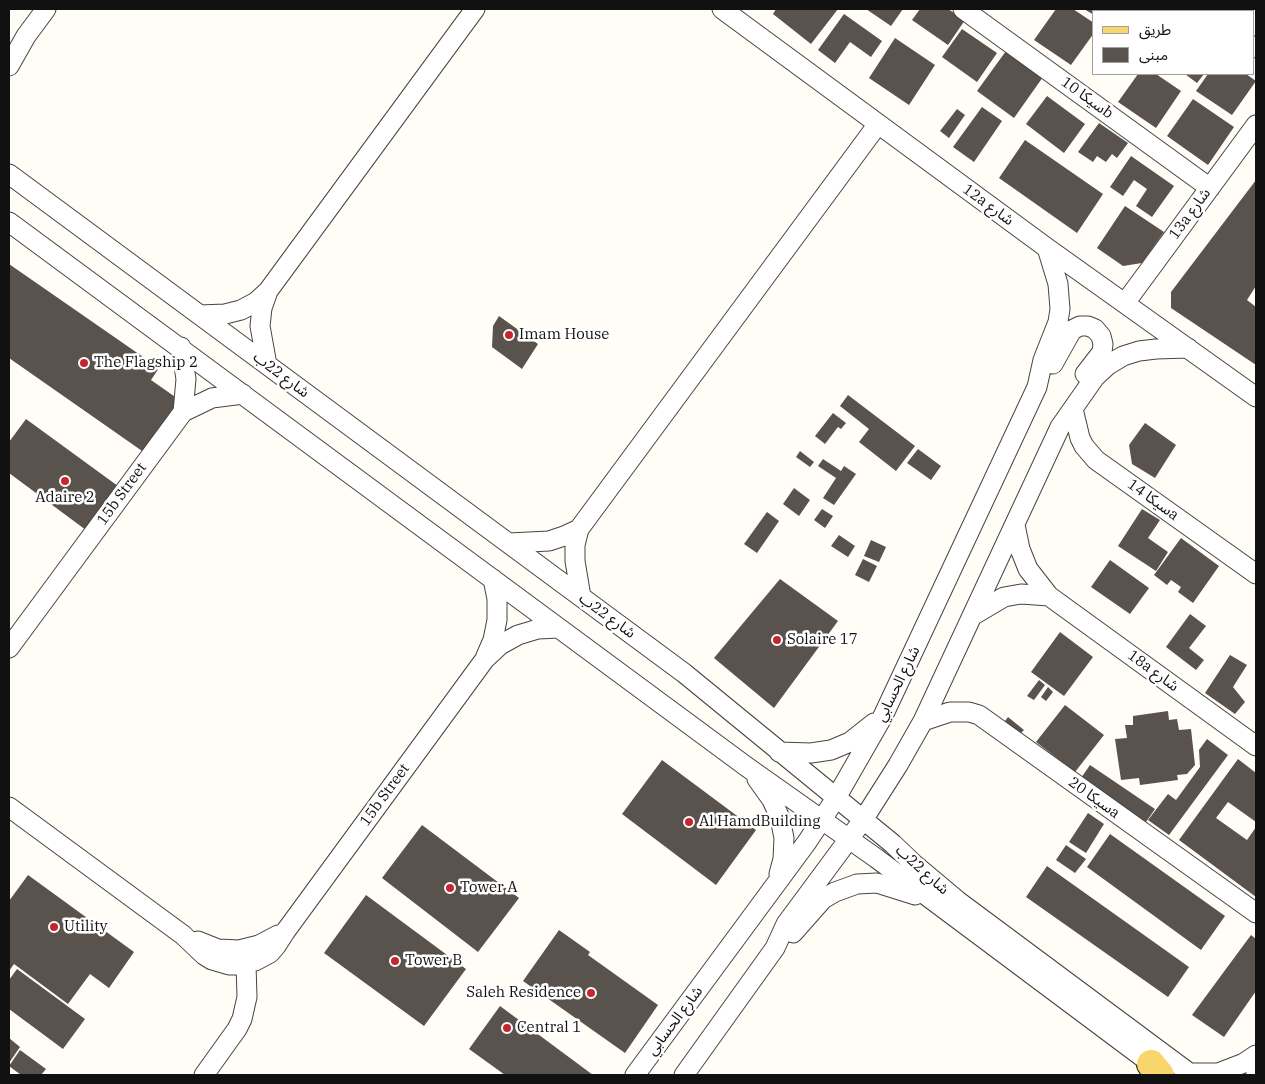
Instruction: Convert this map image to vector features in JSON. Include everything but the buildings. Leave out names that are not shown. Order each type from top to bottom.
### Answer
[{"type":"street","points":[[9,66],[26,36],[46,9]]},
{"type":"street","points":[[200,315],[225,314],[241,310],[256,302],[268,292],[475,9]]},
{"type":"street","name":"12a شارع","points":[[722,9],[1047,248],[1256,397]]},
{"type":"street","name":"سيكا 10b","points":[[963,9],[1210,188]]},
{"type":"street","points":[[9,49],[19,39],[26,36]]},
{"type":"street","points":[[581,597],[574,561],[579,529],[878,124]]},
{"type":"street","name":"13a شارع","points":[[1125,303],[1256,125]]},
{"type":"street","name":"شارع 22ب","points":[[9,173],[684,673],[893,844],[958,901],[1190,1074]]},
{"type":"street","name":"شارع 22ب","points":[[9,222],[181,347],[747,767],[822,819],[1160,1072]]},
{"type":"street","name":"شارع الحسابي","points":[[635,1075],[822,819],[883,716],[1037,387],[1043,360],[1058,322],[1060,309],[1058,284],[1047,248]]},
{"type":"street","points":[[267,365],[260,326],[262,308],[268,292]]},
{"type":"street","points":[[1037,387],[1045,378],[1072,330],[1080,326],[1088,326],[1096,330],[1101,336],[1102,352],[1074,388],[1063,414],[1060,427]]},
{"type":"street","points":[[181,347],[186,379],[183,412]]},
{"type":"street","points":[[684,1075],[775,948],[786,924],[863,820],[924,721],[1060,427],[1073,408],[1095,377],[1108,365],[1123,356],[1156,348],[1188,348]]},
{"type":"street","name":"15b Street","points":[[9,648],[183,412],[212,398],[243,394]]},
{"type":"street","name":"سيكا 14a","points":[[1073,408],[1080,438],[1096,460],[1256,574]]},
{"type":"street","name":"18a شارع","points":[[1015,525],[1023,559],[1034,578],[1049,596],[1256,746]]},
{"type":"street","points":[[509,543],[549,541],[579,529]]},
{"type":"street","name":"15b Street","points":[[485,659],[493,640],[497,620],[497,599],[493,579]]},
{"type":"street","points":[[972,616],[996,600],[1012,594],[1049,596]]},
{"type":"street","name":"15b Street","points":[[9,806],[183,935],[197,950],[212,960],[229,965],[246,964],[270,952],[276,946],[485,659],[500,645],[518,635],[538,629],[559,628]]},
{"type":"street","name":"سيكا 20a","points":[[924,721],[950,712],[960,711],[979,715],[1256,913]]},
{"type":"street","points":[[779,752],[811,753],[831,750],[854,739],[883,716]]},
{"type":"street","points":[[747,767],[772,800],[780,818],[784,838],[783,860],[774,887]]},
{"type":"street","points":[[775,948],[789,937],[824,899],[835,892],[857,884],[877,883],[890,886],[937,904]]},
{"type":"street","name":"15b Street","points":[[183,935],[218,949],[239,950],[260,945],[285,932]]},
{"type":"street","points":[[204,1075],[237,1030],[242,1019],[247,998],[246,964]]},
{"type":"street","points":[[1190,1074],[1218,1073],[1231,1069],[1256,1055]]},
{"type":"place","name":"Imam House","points":[[509,335]]},
{"type":"place","name":"The Flagship 2","points":[[84,363]]},
{"type":"place","name":"Adaire 2","points":[[65,481]]},
{"type":"place","name":"Solaire 17","points":[[777,640]]},
{"type":"place","name":"Al HamdBuilding","points":[[689,822]]},
{"type":"place","name":"Tower A","points":[[450,888]]},
{"type":"place","name":"Utility","points":[[54,927]]},
{"type":"place","name":"Tower B","points":[[395,961]]},
{"type":"place","name":"Saleh Residence","points":[[591,993]]},
{"type":"place","name":"Central 1","points":[[507,1028]]}]
